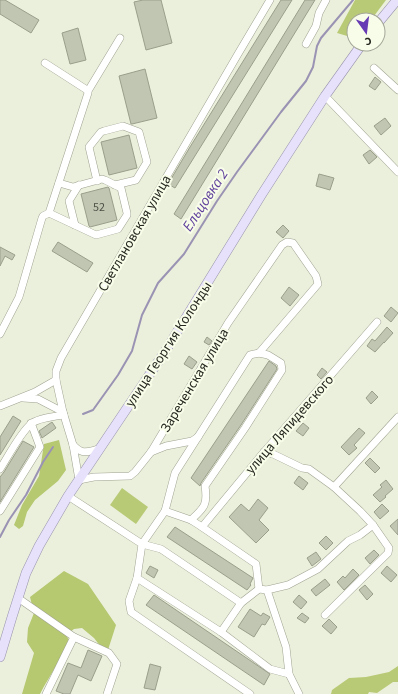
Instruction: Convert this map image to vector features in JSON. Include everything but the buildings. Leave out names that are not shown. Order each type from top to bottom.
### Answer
[{"type":"main road","points":[[386,13],[397,0]]},
{"type":"main road","name":"улица Георгия Колонды","points":[[0,657],[26,573],[38,546],[68,496],[166,350],[325,96],[356,52]]},
{"type":"street","name":"Светлановская улица","points":[[79,480],[73,445],[56,380],[56,371],[61,358],[270,0]]},
{"type":"street","points":[[306,44],[316,26],[326,0]]},
{"type":"street","points":[[0,334],[19,297],[42,218],[49,213],[88,91],[120,38]]},
{"type":"street","points":[[45,63],[88,91]]},
{"type":"street","points":[[374,68],[398,90]]},
{"type":"street","points":[[325,96],[398,172]]},
{"type":"street","points":[[97,181],[89,147],[102,132],[124,126],[139,132],[147,162],[136,180],[115,185]]},
{"type":"street","points":[[49,213],[96,235],[119,229],[127,214],[121,188],[103,179],[72,187],[59,183]]},
{"type":"street","points":[[75,225],[69,201],[78,185]]},
{"type":"street","name":"Зареченская улица","points":[[79,480],[94,477],[130,476],[135,472],[151,452],[228,324],[282,245],[287,242],[293,243],[316,276],[318,284],[259,352]]},
{"type":"street","name":"улица Ляпидевского","points":[[202,527],[264,452],[377,322]]},
{"type":"street","points":[[191,520],[203,510],[206,497],[205,486],[245,428],[282,370],[281,363],[268,355],[259,352],[250,356],[175,473],[165,511],[142,544],[137,578],[129,601],[131,612],[250,694]]},
{"type":"street","points":[[0,406],[35,392],[56,380]]},
{"type":"street","points":[[21,398],[38,398],[64,414]]},
{"type":"street","points":[[0,469],[31,423],[64,414]]},
{"type":"street","points":[[334,487],[398,417]]},
{"type":"street","points":[[0,511],[40,447],[31,423]]},
{"type":"street","points":[[151,452],[198,437]]},
{"type":"street","points":[[73,445],[80,451],[86,452],[99,449]]},
{"type":"street","points":[[264,452],[273,454],[302,468],[308,469],[334,487],[373,525],[389,548],[388,553],[324,615]]},
{"type":"street","points":[[68,496],[142,544],[162,549],[241,603]]},
{"type":"street","points":[[165,511],[191,520],[256,564],[259,589]]},
{"type":"street","points":[[221,632],[241,603],[259,589],[267,590],[288,585],[318,569],[348,541],[360,535],[373,525]]},
{"type":"street","points":[[137,578],[221,632],[270,669],[289,674]]},
{"type":"street","points":[[267,590],[286,647],[289,674],[299,694]]},
{"type":"street","points":[[18,598],[74,637],[109,653],[117,664],[108,694]]},
{"type":"street","points":[[46,694],[74,637]]},
{"type":"green space","points":[[355,0],[386,0],[377,12],[348,12]]},
{"type":"green space","points":[[346,16],[346,36],[337,33]]},
{"type":"green space","points":[[59,440],[66,470],[58,481],[35,500],[27,512],[23,526],[19,529],[14,525],[22,505],[39,476],[44,444]]},
{"type":"green space","points":[[122,488],[148,507],[136,524],[110,505]]},
{"type":"green space","points":[[64,571],[88,584],[116,625],[108,650],[101,647],[94,638],[82,628],[74,629],[66,635],[69,640],[66,647],[40,694],[22,694],[34,653],[27,642],[28,628],[34,613],[30,597]]},
{"type":"green space","points":[[398,666],[398,682],[393,682],[377,693],[331,694],[332,690],[349,678],[366,677],[389,672]]},
{"type":"waterway","name":"Ельцовка 2","points":[[83,414],[93,410],[118,375],[132,351],[142,315],[158,283],[184,254],[237,172],[306,81],[313,67],[317,46],[321,38],[353,0]]},
{"type":"waterway","points":[[0,537],[53,447]]}]
